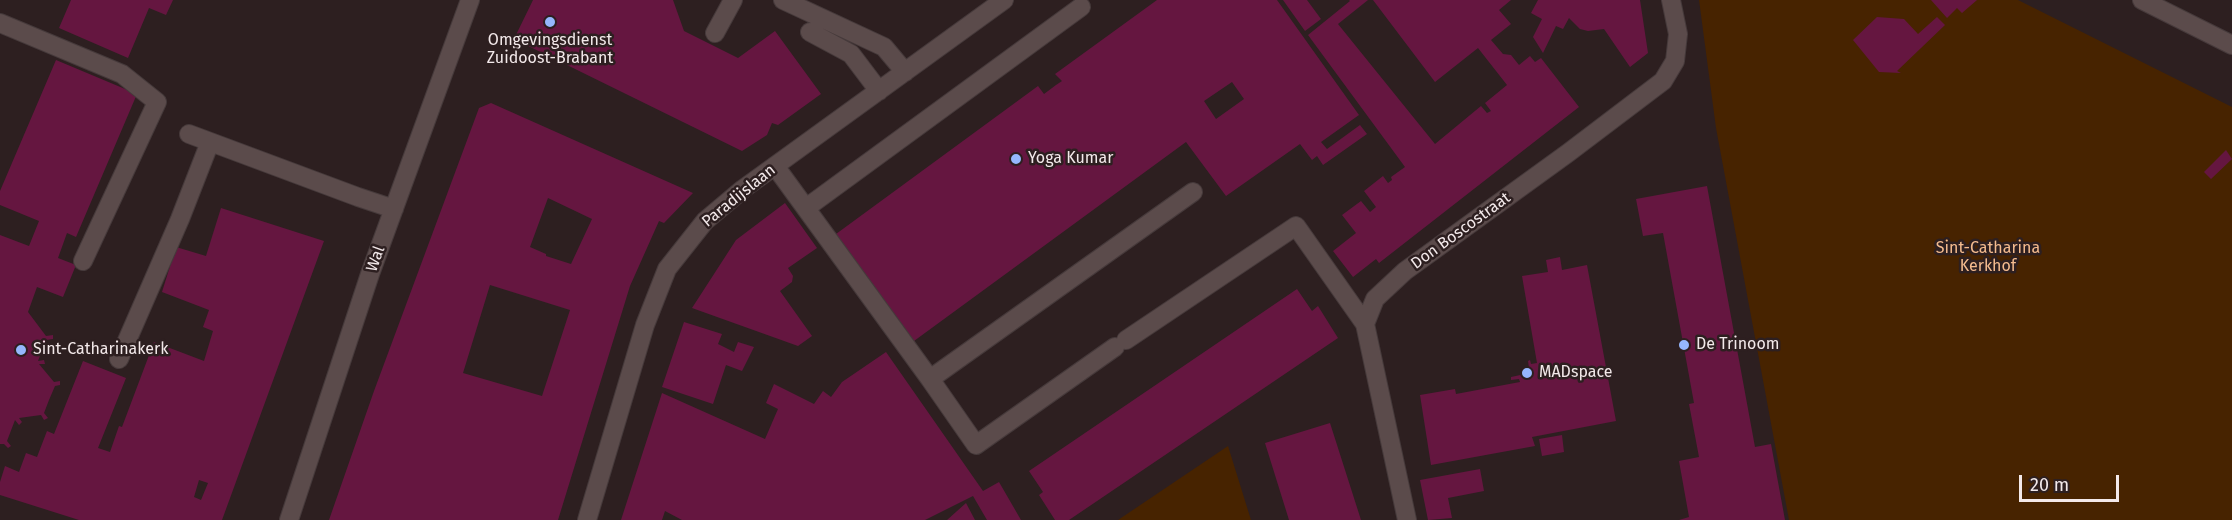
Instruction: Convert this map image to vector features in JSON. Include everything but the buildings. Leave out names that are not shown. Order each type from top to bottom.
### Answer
[{"type":"street","name":"Wal","points":[[289,520],[370,274],[470,0]]},
{"type":"street","points":[[715,33],[733,0]]},
{"type":"street","points":[[783,0],[884,46],[905,72]]},
{"type":"street","name":"Paradijslaan","points":[[587,520],[645,325],[667,270],[705,221],[743,189],[1004,0]]},
{"type":"street","name":"Don Boscostraat","points":[[1365,324],[1375,299],[1405,271],[1569,153],[1663,81],[1675,61],[1678,34],[1671,0]]},
{"type":"street","points":[[2142,0],[2232,45]]},
{"type":"street","points":[[806,208],[1082,7]]},
{"type":"street","points":[[0,24],[122,74],[157,102],[83,261]]},
{"type":"street","points":[[810,32],[851,54],[879,91]]},
{"type":"street","points":[[189,134],[358,198],[394,209]]},
{"type":"street","points":[[120,359],[210,142]]},
{"type":"street","points":[[776,166],[976,445],[1121,343],[1296,226],[1365,324],[1407,520]]},
{"type":"street","points":[[930,379],[1193,192]]},
{"type":"green space","name":"Sint-Catharina Kerkhof","points":[[1699,0],[2018,0],[2232,107],[2232,520],[1789,520],[1716,128]]},
{"type":"green space","points":[[1228,446],[1251,520],[1118,520]]},
{"type":"place","name":"Omgevingsdienst Zuidoost-Brabant","points":[[550,22]]},
{"type":"place","name":"Yoga Kumar","points":[[1016,159]]},
{"type":"place","name":"De Trinoom","points":[[1684,345]]},
{"type":"place","name":"Sint-Catharinakerk","points":[[21,350]]},
{"type":"place","name":"MADspace","points":[[1527,373]]}]
